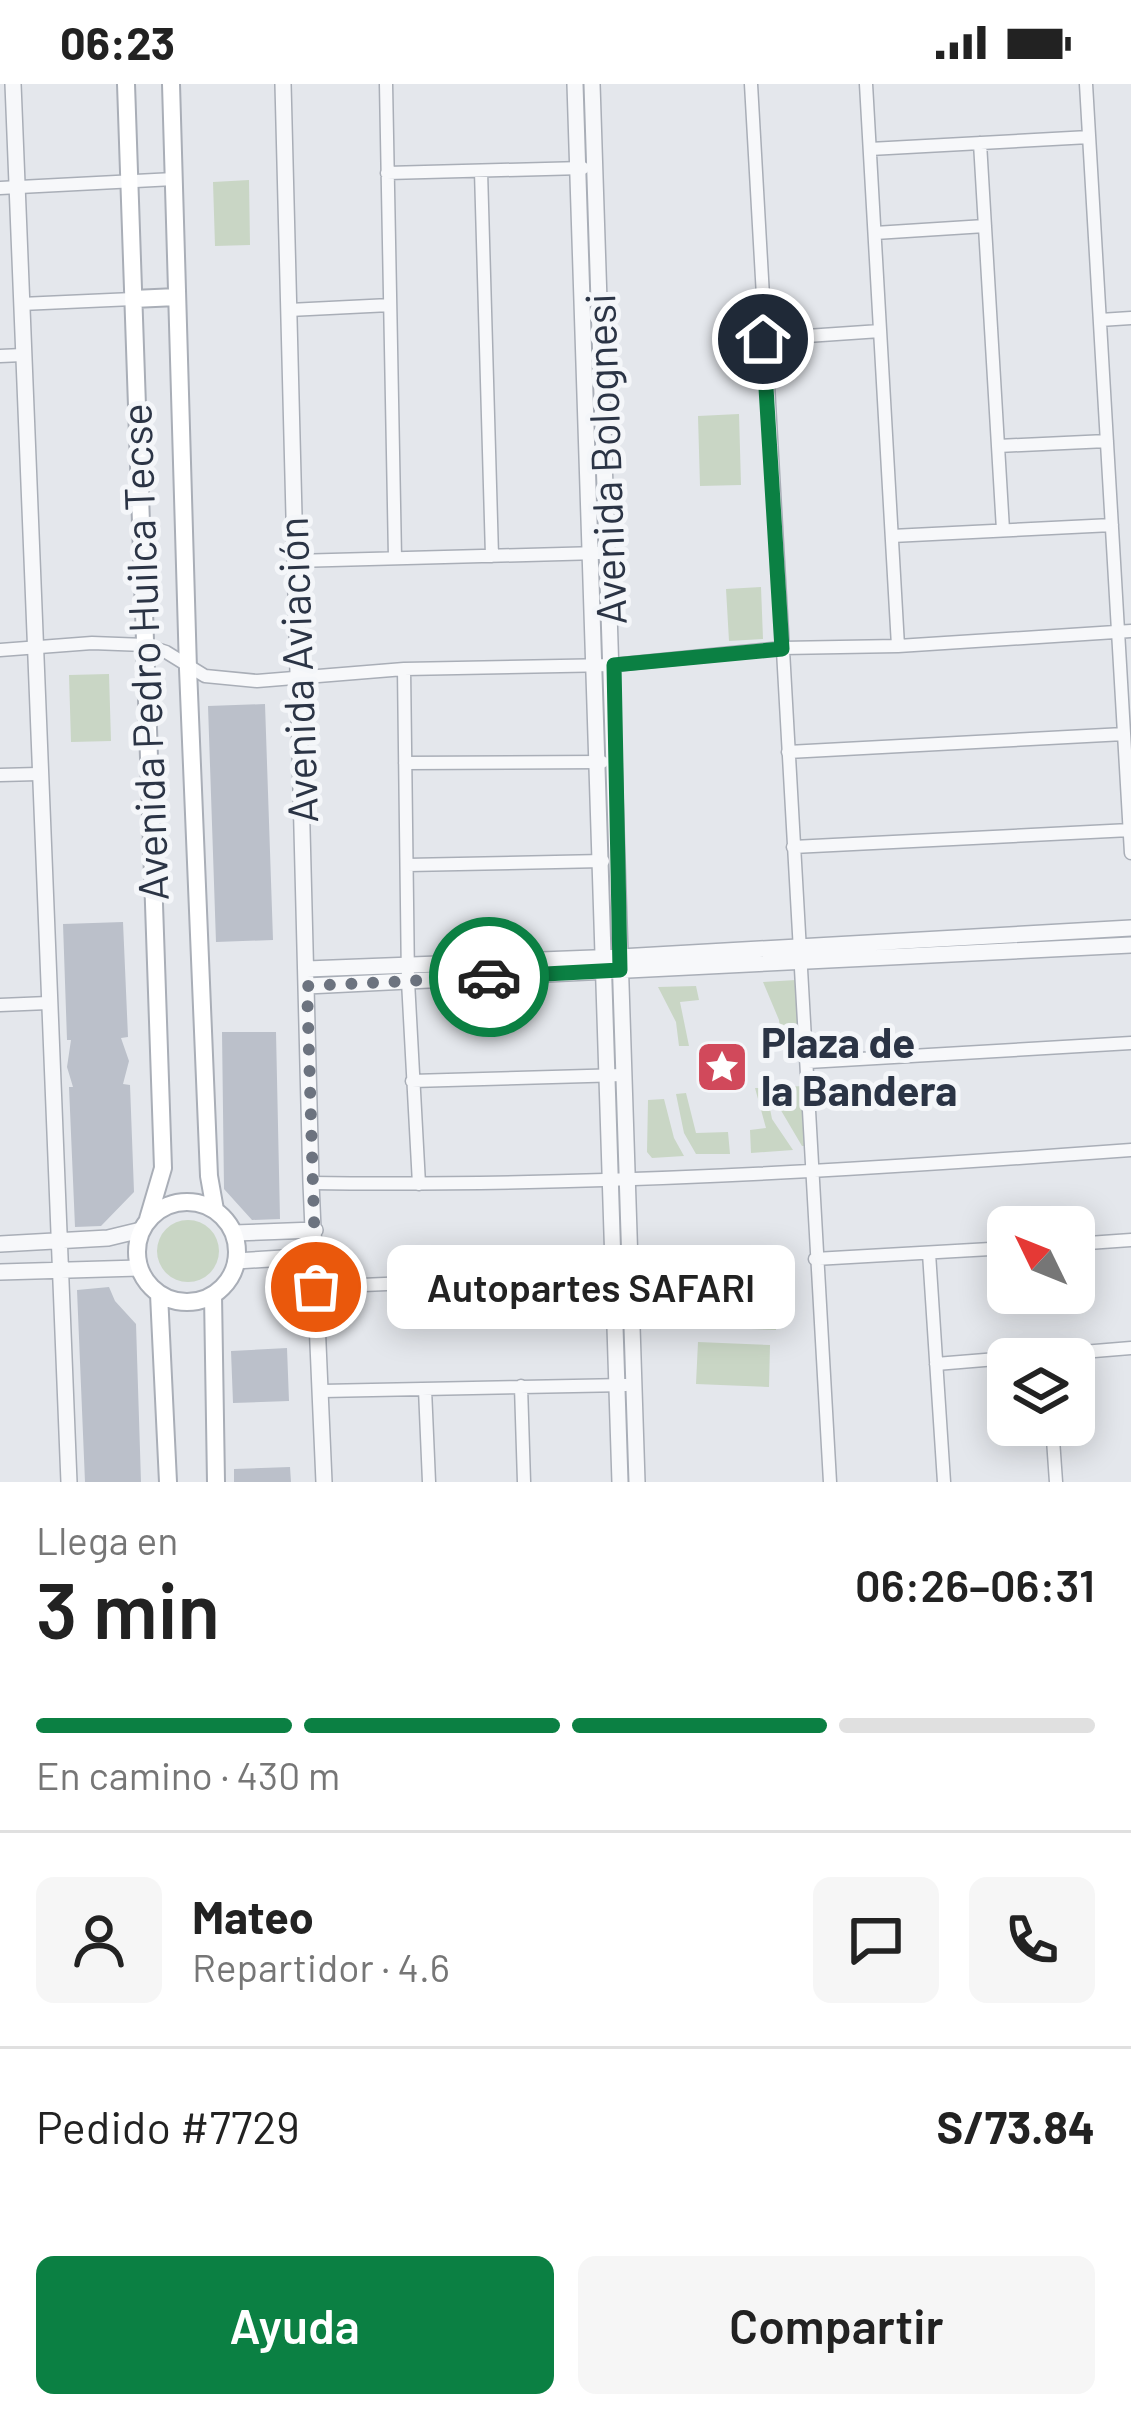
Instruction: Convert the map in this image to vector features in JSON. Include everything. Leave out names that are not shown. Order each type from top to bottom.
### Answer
[{"type":"main road","name":"Avenida Pedro Huilca Tecse","points":[[126,84],[164,1168],[145,1224]]},
{"type":"main road","name":"Avenida Pedro Huilca Tecse","points":[[171,84],[188,669],[209,1176],[215,1210]]},
{"type":"main road","points":[[133,299],[178,297]]},
{"type":"main road","points":[[159,1294],[186,1302],[213,1295],[224,1286],[236,1261],[234,1233],[215,1210],[187,1201],[159,1209],[136,1244],[139,1268],[159,1294],[168,1482]]},
{"type":"main road","points":[[213,1295],[216,1482]]},
{"type":"street","points":[[13,84],[69,1482]]},
{"type":"street","name":"Avenida Aviación","points":[[283,84],[311,1183],[325,1482]]},
{"type":"street","points":[[386,84],[395,559]]},
{"type":"street","name":"Avenida Bolognesi","points":[[575,84],[599,861],[611,964],[615,1075],[610,1178],[621,1274],[620,1482]]},
{"type":"street","name":"Avenida Bolognesi","points":[[592,84],[614,665],[618,860],[611,964]]},
{"type":"street","points":[[751,84],[830,1482]]},
{"type":"street","points":[[866,84],[898,646]]},
{"type":"street","points":[[1086,84],[1112,525],[1125,631],[1124,734],[1131,853]]},
{"type":"street","points":[[870,149],[1089,137]]},
{"type":"street","points":[[980,143],[1003,530]]},
{"type":"street","points":[[387,173],[596,168]]},
{"type":"street","points":[[481,171],[492,556]]},
{"type":"street","points":[[0,188],[174,179]]},
{"type":"street","points":[[875,233],[985,226]]},
{"type":"street","points":[[21,304],[133,299]]},
{"type":"street","points":[[289,310],[390,305]]},
{"type":"street","points":[[1100,320],[1131,318]]},
{"type":"street","points":[[763,339],[880,331]]},
{"type":"street","points":[[0,356],[23,355]]},
{"type":"street","points":[[998,446],[1107,441]]},
{"type":"street","points":[[892,536],[1112,525]]},
{"type":"street","points":[[294,561],[610,553]]},
{"type":"street","points":[[0,650],[92,643],[145,645],[166,652],[188,669],[229,682],[404,669],[614,665],[782,649],[1125,631]]},
{"type":"street","points":[[404,669],[408,973],[418,1184]]},
{"type":"street","points":[[788,752],[1124,734]]},
{"type":"street","points":[[405,763],[616,762]]},
{"type":"street","points":[[0,776],[38,774]]},
{"type":"street","points":[[793,847],[1130,830]]},
{"type":"street","points":[[406,865],[618,860]]},
{"type":"street","points":[[307,978],[800,954],[1131,928]]},
{"type":"street","points":[[800,954],[1131,945]]},
{"type":"street","points":[[0,1005],[48,1003]]},
{"type":"street","points":[[808,1062],[1131,1043]]},
{"type":"street","points":[[412,1082],[615,1075]]},
{"type":"street","name":"Avenida Bolognesi","points":[[615,1075],[630,1179],[621,1274]]},
{"type":"street","points":[[311,1183],[812,1174],[1131,1150]]},
{"type":"street","points":[[0,1244],[58,1243],[145,1224]]},
{"type":"street","points":[[234,1233],[315,1230]]},
{"type":"street","points":[[1095,1243],[1131,1240]]},
{"type":"street","points":[[815,1259],[987,1249]]},
{"type":"street","points":[[929,1252],[944,1482]]},
{"type":"street","points":[[236,1261],[316,1256]]},
{"type":"street","points":[[0,1273],[139,1268]]},
{"type":"street","points":[[316,1287],[621,1274]]},
{"type":"street","points":[[1095,1352],[1131,1348]]},
{"type":"street","points":[[936,1364],[987,1361]]},
{"type":"street","points":[[322,1391],[624,1385]]},
{"type":"street","name":"Avenida Bolognesi","points":[[624,1385],[637,1482]]},
{"type":"street","points":[[521,1386],[524,1482]]},
{"type":"street","points":[[425,1389],[429,1482]]},
{"type":"street","points":[[1053,1446],[1056,1482]]},
{"type":"green space","points":[[249,180],[250,245],[215,246],[213,182]]},
{"type":"green space","points":[[739,414],[741,485],[700,486],[698,416]]},
{"type":"green space","points":[[761,587],[763,639],[729,641],[726,589]]},
{"type":"green space","points":[[109,674],[111,741],[71,742],[69,675]]},
{"type":"green space","points":[[796,980],[800,1040],[781,1040],[779,1020],[763,982]]},
{"type":"green space","points":[[696,986],[699,1000],[680,1002],[689,1046],[679,1046],[676,1022],[658,987]]},
{"type":"green space","points":[[805,1086],[808,1146],[802,1146],[779,1107],[776,1087]]},
{"type":"green space","points":[[755,1088],[766,1088],[772,1119],[793,1150],[751,1153],[750,1130],[766,1128]]},
{"type":"green space","points":[[686,1093],[696,1133],[728,1132],[730,1154],[696,1154],[684,1133],[676,1094]]},
{"type":"green space","points":[[664,1099],[684,1156],[652,1158],[647,1152],[648,1100]]},
{"type":"green space","points":[[188,1220],[210,1229],[219,1251],[210,1273],[188,1282],[166,1273],[157,1251],[166,1229]]},
{"type":"green space","points":[[702,1285],[778,1289],[776,1330],[700,1327]]},
{"type":"green space","points":[[698,1342],[770,1345],[769,1387],[696,1384]]},
{"type":"building","points":[[265,704],[273,940],[216,942],[208,706]]},
{"type":"building","points":[[123,922],[128,1037],[121,1038],[129,1061],[123,1084],[130,1085],[134,1192],[101,1226],[75,1227],[63,924]]},
{"type":"building","points":[[222,1032],[276,1032],[280,1219],[252,1220],[224,1189]]},
{"type":"building","points":[[109,1287],[136,1324],[141,1482],[85,1482],[77,1290]]},
{"type":"building","points":[[287,1348],[289,1401],[233,1403],[231,1351]]},
{"type":"building","points":[[290,1467],[291,1482],[234,1482],[234,1469]]},
{"type":"way so far","points":[[316,1287],[307,986],[489,977]]},
{"type":"place","name":"Plaza de la Bandera","points":[[722,1067]]},
{"type":"place","name":"Autopartes SAFARI","points":[[316,1287]]},
{"type":"route","points":[[489,977],[620,970],[614,665],[782,649],[763,339]]}]
